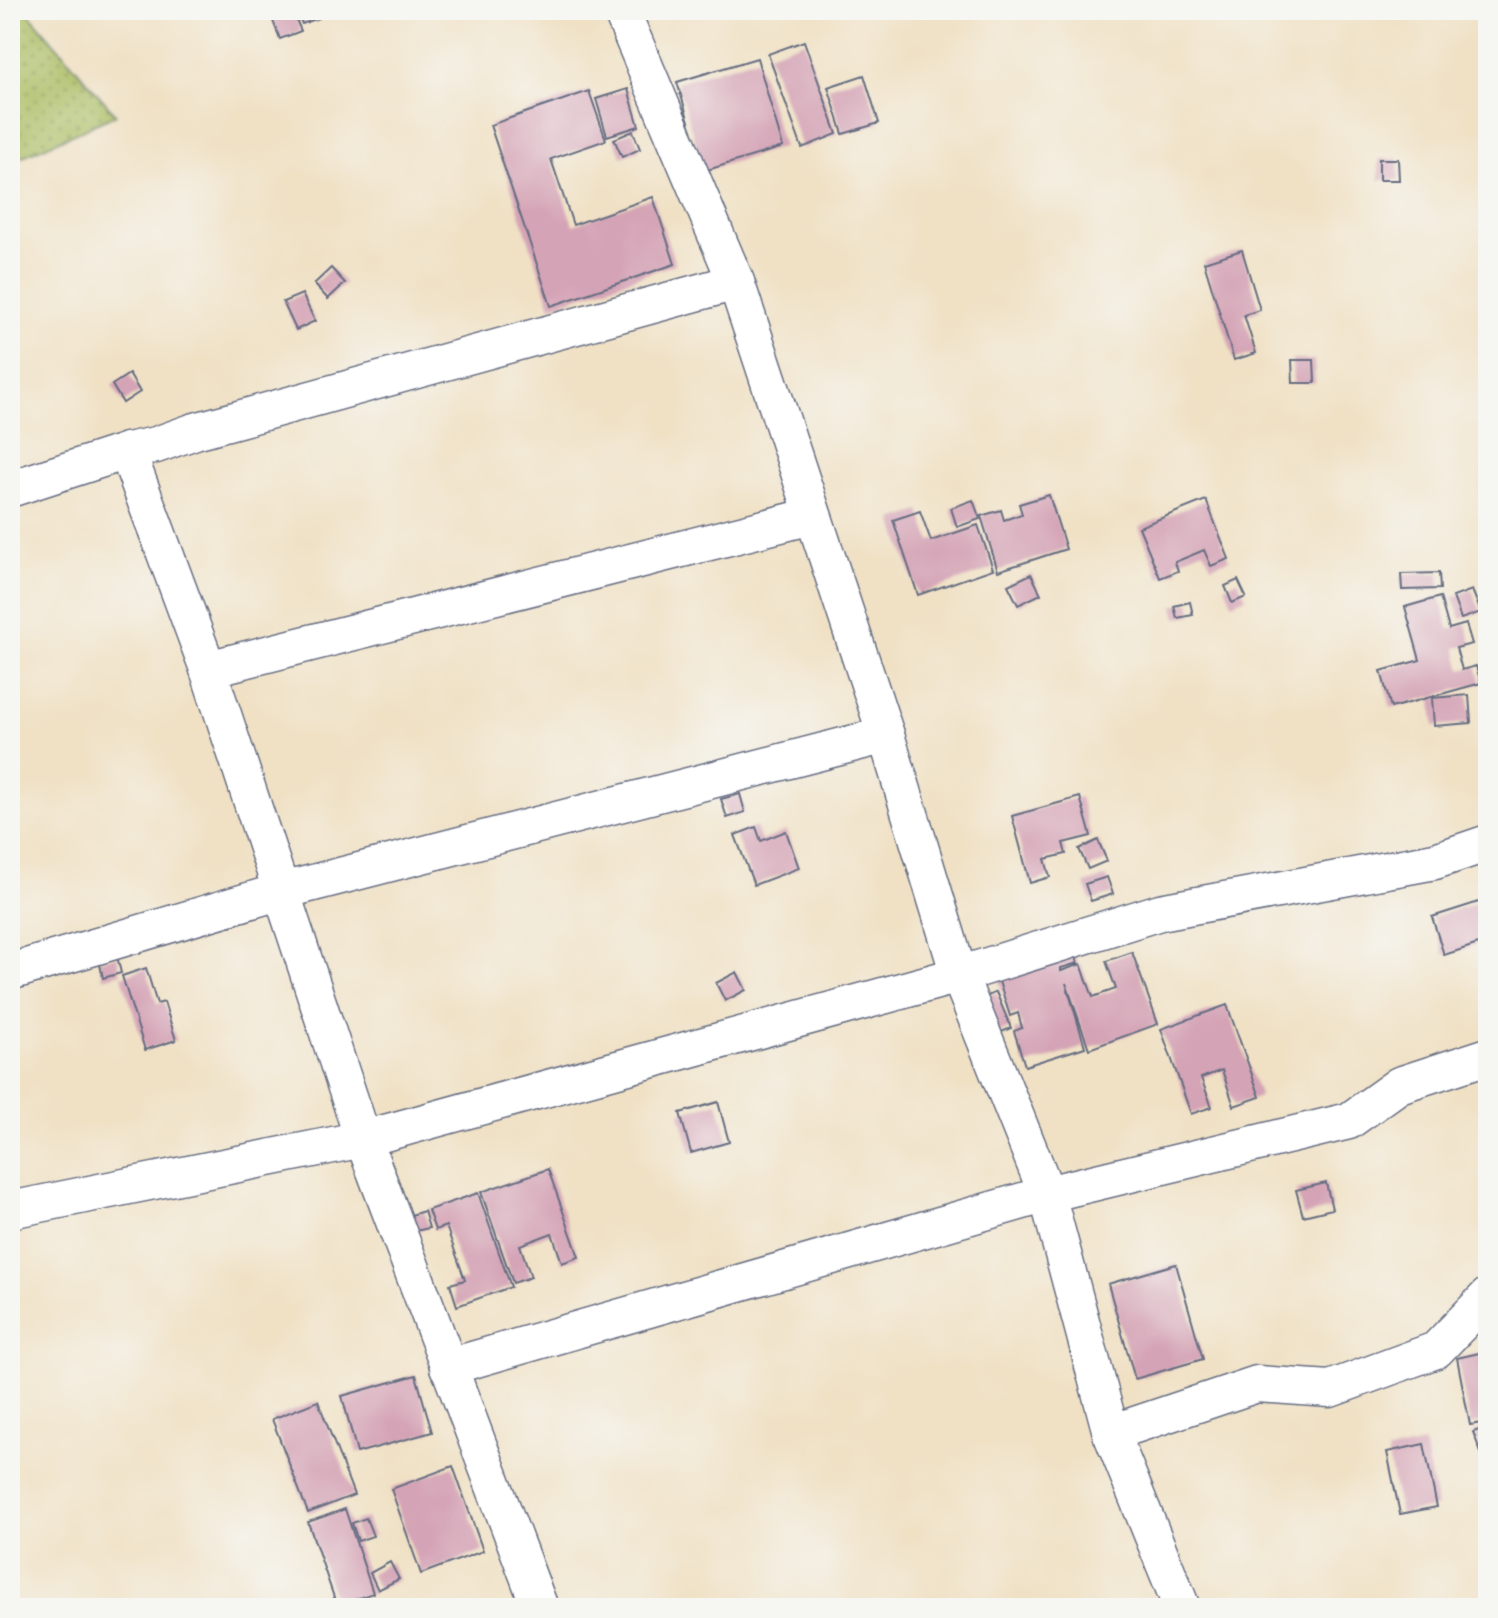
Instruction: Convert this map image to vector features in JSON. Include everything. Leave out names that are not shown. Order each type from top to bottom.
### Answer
[{"type":"street","points":[[621,10],[736,282],[886,735],[959,975],[1047,1194],[1111,1433],[1182,1608]]},
{"type":"street","points":[[10,489],[195,431],[736,282]]},
{"type":"street","points":[[127,451],[208,669],[363,1139],[540,1608]]},
{"type":"street","points":[[208,669],[812,516]]},
{"type":"street","points":[[10,972],[282,891],[886,735]]},
{"type":"street","points":[[10,1210],[363,1139],[959,975],[1160,912],[1435,861],[1488,843]]},
{"type":"street","points":[[448,1367],[1047,1194],[1349,1121],[1399,1085],[1488,1056]]},
{"type":"street","points":[[1111,1433],[1257,1384],[1330,1389],[1436,1350],[1488,1296]]},
{"type":"green space","points":[[10,10],[26,10],[116,115],[10,162]]},
{"type":"building","points":[[292,10],[301,31],[280,39],[270,13]]},
{"type":"building","points":[[297,10],[341,10],[302,24]]},
{"type":"building","points":[[804,41],[837,134],[802,148],[768,54]]},
{"type":"building","points":[[757,58],[783,147],[704,171],[677,82]]},
{"type":"building","points":[[864,75],[879,123],[843,134],[828,87]]},
{"type":"building","points":[[628,89],[639,126],[607,136],[596,99]]},
{"type":"building","points":[[589,91],[606,140],[551,159],[573,225],[653,197],[675,264],[551,306],[490,125]]},
{"type":"building","points":[[633,131],[640,149],[622,157],[614,139]]},
{"type":"building","points":[[1379,159],[1398,159],[1399,180],[1379,180]]},
{"type":"building","points":[[1242,250],[1260,310],[1244,315],[1256,353],[1234,360],[1204,262]]},
{"type":"building","points":[[331,268],[345,283],[328,299],[314,284]]},
{"type":"building","points":[[302,294],[315,321],[296,330],[283,302]]},
{"type":"building","points":[[1292,360],[1314,360],[1315,383],[1293,383]]},
{"type":"building","points":[[129,374],[140,392],[123,403],[112,385]]},
{"type":"building","points":[[1049,495],[1066,549],[998,571],[981,516],[1001,510],[1004,520],[1022,514],[1019,504]]},
{"type":"building","points":[[973,500],[980,519],[957,527],[951,508]]},
{"type":"building","points":[[1206,500],[1229,559],[1211,566],[1204,550],[1175,562],[1178,571],[1160,578],[1139,527]]},
{"type":"building","points":[[920,511],[931,541],[978,525],[993,569],[918,595],[893,520]]},
{"type":"building","points":[[1439,573],[1440,589],[1402,590],[1401,574]]},
{"type":"building","points":[[1031,574],[1041,594],[1018,605],[1008,585]]},
{"type":"building","points":[[1238,580],[1246,597],[1232,603],[1225,586]]},
{"type":"building","points":[[1472,590],[1481,612],[1461,619],[1453,597]]},
{"type":"building","points":[[1440,597],[1449,629],[1466,624],[1472,644],[1456,648],[1462,670],[1476,666],[1481,683],[1391,708],[1381,671],[1420,660],[1405,607]]},
{"type":"building","points":[[1190,602],[1193,615],[1177,618],[1174,606]]},
{"type":"building","points":[[1469,695],[1471,723],[1434,726],[1432,698]]},
{"type":"building","points":[[740,794],[745,812],[727,818],[721,799]]},
{"type":"building","points":[[1080,797],[1091,836],[1063,843],[1066,854],[1045,859],[1050,877],[1030,883],[1012,816]]},
{"type":"building","points":[[756,827],[761,841],[786,831],[799,868],[754,885],[735,835]]},
{"type":"building","points":[[1098,840],[1107,861],[1088,869],[1079,849]]},
{"type":"building","points":[[1107,877],[1113,894],[1091,901],[1085,884]]},
{"type":"building","points":[[1488,899],[1488,941],[1444,955],[1432,917]]},
{"type":"building","points":[[1073,946],[1078,963],[1061,968],[1061,971],[1081,964],[1093,997],[1116,989],[1106,961],[1132,952],[1158,1024],[1089,1049],[1066,983],[1085,1047],[1025,1066],[1014,1031],[1022,1028],[1018,1013],[1010,1016],[996,972]]},
{"type":"building","points":[[117,956],[121,973],[103,978],[99,960]]},
{"type":"building","points":[[146,968],[157,1004],[164,1002],[176,1040],[145,1050],[122,976]]},
{"type":"building","points":[[737,972],[746,990],[725,1001],[716,983]]},
{"type":"building","points":[[996,992],[1011,1028],[992,1036],[977,1001]]},
{"type":"building","points":[[1227,1005],[1260,1097],[1234,1106],[1222,1070],[1201,1078],[1212,1107],[1191,1114],[1161,1029]]},
{"type":"building","points":[[718,1102],[729,1142],[691,1153],[680,1113]]},
{"type":"building","points":[[548,1169],[579,1257],[562,1263],[552,1233],[520,1245],[531,1277],[513,1283],[481,1192]]},
{"type":"building","points":[[1326,1183],[1332,1209],[1303,1216],[1296,1190]]},
{"type":"building","points":[[478,1193],[511,1287],[457,1306],[450,1284],[465,1280],[446,1226],[435,1230],[428,1210]]},
{"type":"building","points":[[424,1211],[429,1228],[415,1231],[411,1215]]},
{"type":"building","points":[[1176,1264],[1203,1359],[1135,1379],[1108,1284]]},
{"type":"building","points":[[1488,1351],[1488,1422],[1470,1425],[1457,1358]]},
{"type":"building","points":[[416,1375],[432,1432],[357,1453],[342,1396]]},
{"type":"building","points":[[318,1401],[354,1495],[308,1513],[272,1419]]},
{"type":"building","points":[[1488,1427],[1488,1471],[1473,1432]]},
{"type":"building","points":[[1424,1444],[1437,1507],[1400,1514],[1387,1452]]},
{"type":"building","points":[[453,1466],[483,1551],[421,1574],[391,1489]]},
{"type":"building","points":[[345,1509],[373,1593],[337,1606],[308,1522]]},
{"type":"building","points":[[366,1518],[373,1536],[358,1541],[352,1523]]},
{"type":"building","points":[[390,1562],[399,1579],[378,1590],[370,1573]]}]
